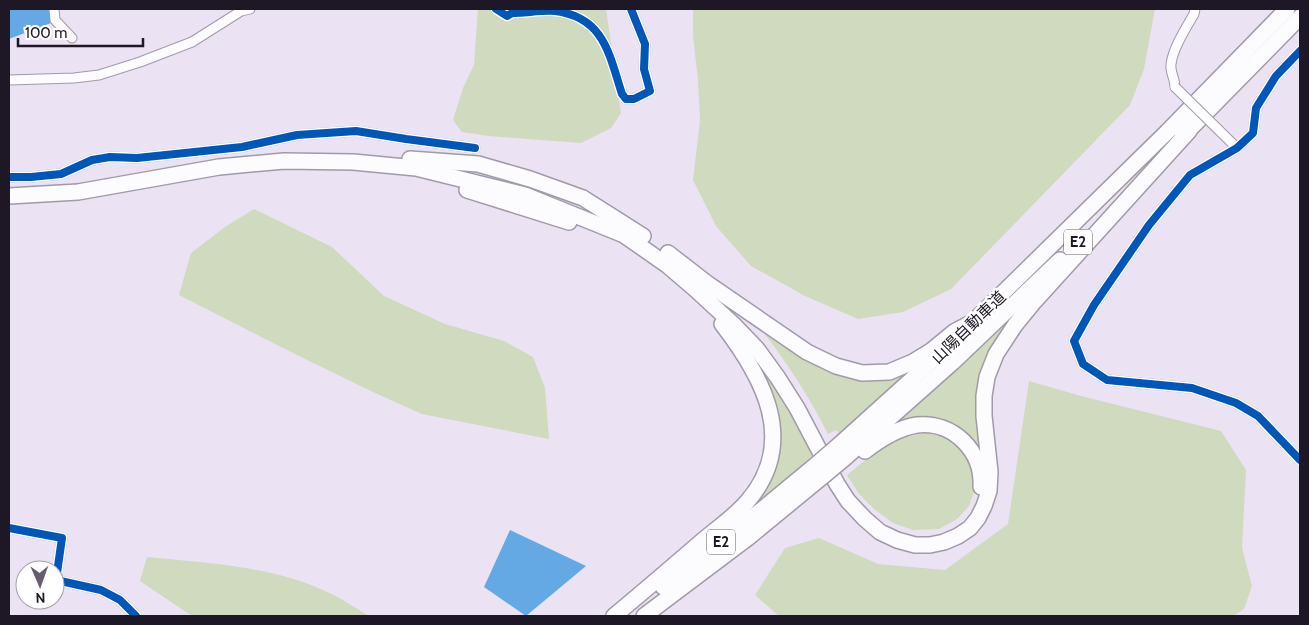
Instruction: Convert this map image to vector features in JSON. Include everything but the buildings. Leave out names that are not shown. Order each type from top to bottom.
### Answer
[{"type":"highway","name":"山陽自動車道","points":[[844,455],[944,350],[1167,132],[1287,9]]},
{"type":"highway","name":"山陽自動車道","points":[[623,616],[759,512],[844,455],[953,362],[1000,319],[1300,17]]},
{"type":"highway","points":[[701,287],[757,349],[778,378],[797,408],[837,484],[848,501],[865,519],[880,532],[897,540],[915,545],[930,546],[944,542],[970,528],[978,518],[989,491],[990,472],[984,416],[984,396],[987,377],[996,354],[1015,325],[1033,303],[1188,131]]},
{"type":"highway","points":[[9,188],[77,185],[221,158],[283,154],[353,154],[417,164],[525,195],[625,230],[667,265],[701,287],[807,352],[836,366],[862,373],[889,372],[931,351],[954,332],[972,323]]},
{"type":"highway","points":[[9,196],[78,192],[219,167],[284,161],[417,164]]},
{"type":"highway","points":[[701,287],[761,343],[786,376],[811,417],[843,479],[868,512],[881,522],[894,530],[919,538],[944,534],[966,520],[973,509],[981,485],[981,472],[978,462],[966,443],[956,435],[931,426],[916,425],[889,435],[844,455],[819,470]]},
{"type":"highway","points":[[614,616],[747,502],[766,473],[771,456],[774,436],[772,418],[763,390],[745,356],[701,287]]},
{"type":"highway","name":"山陽自動車道","points":[[644,616],[749,537],[819,470]]},
{"type":"street","points":[[54,9],[55,20],[72,38]]},
{"type":"street","points":[[9,80],[74,78],[99,75],[192,42],[241,12],[250,9]]},
{"type":"street","points":[[496,9],[507,16],[512,13],[554,11],[574,16],[593,26],[607,46],[622,94],[626,99],[634,99],[650,91],[644,69],[645,44],[631,9]]},
{"type":"street","points":[[1195,9],[1177,45],[1171,63],[1175,87],[1237,148]]},
{"type":"street","points":[[1300,50],[1276,76],[1256,108],[1253,133],[1237,148],[1190,175],[1149,225],[1094,305],[1074,341],[1083,364],[1107,380],[1192,388],[1236,403],[1258,416],[1300,460]]},
{"type":"street","points":[[9,177],[61,174],[92,160],[110,157],[137,158],[242,147],[296,136],[356,131],[475,148]]},
{"type":"street","points":[[9,528],[62,538],[56,580],[101,590],[120,600],[136,616]]},
{"type":"green space","points":[[478,9],[606,9],[621,113],[611,128],[581,143],[462,132],[453,120],[463,88],[474,65]]},
{"type":"green space","points":[[693,9],[1155,9],[1144,69],[1130,105],[951,289],[903,312],[858,319],[805,296],[751,266],[716,226],[693,180],[700,121],[693,36]]},
{"type":"green space","points":[[254,209],[332,247],[384,296],[445,324],[504,341],[533,357],[545,388],[549,439],[422,414],[297,355],[179,295],[191,253],[225,227]]},
{"type":"green space","points":[[760,328],[816,363],[914,369],[841,434],[836,430],[828,434],[797,379]]},
{"type":"green space","points":[[1001,329],[1004,333],[993,350],[985,457],[980,458],[963,434],[898,425],[896,423],[923,400]]},
{"type":"green space","points":[[743,343],[772,380],[801,428],[811,450],[811,457],[758,504],[753,498],[776,455]]},
{"type":"green space","points":[[1029,381],[1221,431],[1246,470],[1242,548],[1252,586],[1244,609],[1233,616],[779,616],[755,595],[785,548],[819,538],[878,564],[945,570],[1008,524]]},
{"type":"green space","points":[[925,433],[949,438],[966,451],[974,471],[975,489],[969,506],[957,519],[939,529],[913,530],[893,523],[874,509],[859,494],[847,475],[878,450],[898,439]]},
{"type":"green space","points":[[147,557],[238,567],[282,576],[331,593],[369,616],[192,616],[140,581]]},
{"type":"water","points":[[9,9],[51,9],[51,23],[9,39]]},
{"type":"water","points":[[510,530],[586,566],[526,616],[484,587]]},
{"type":"cycle path","points":[[496,9],[507,16],[512,13],[555,11],[584,21],[594,29],[602,40],[613,65],[622,94],[626,99],[634,99],[650,91],[644,69],[645,44],[631,9]]},
{"type":"cycle path","points":[[1300,51],[1276,76],[1256,108],[1253,133],[1237,148],[1190,175],[1149,225],[1094,305],[1074,341],[1083,364],[1107,380],[1192,388],[1236,403],[1258,416],[1300,460]]},
{"type":"cycle path","points":[[9,177],[61,174],[92,160],[110,157],[137,158],[242,147],[297,135],[356,131],[475,148]]},
{"type":"cycle path","points":[[9,528],[62,538],[56,580],[101,590],[120,600],[136,616]]}]
